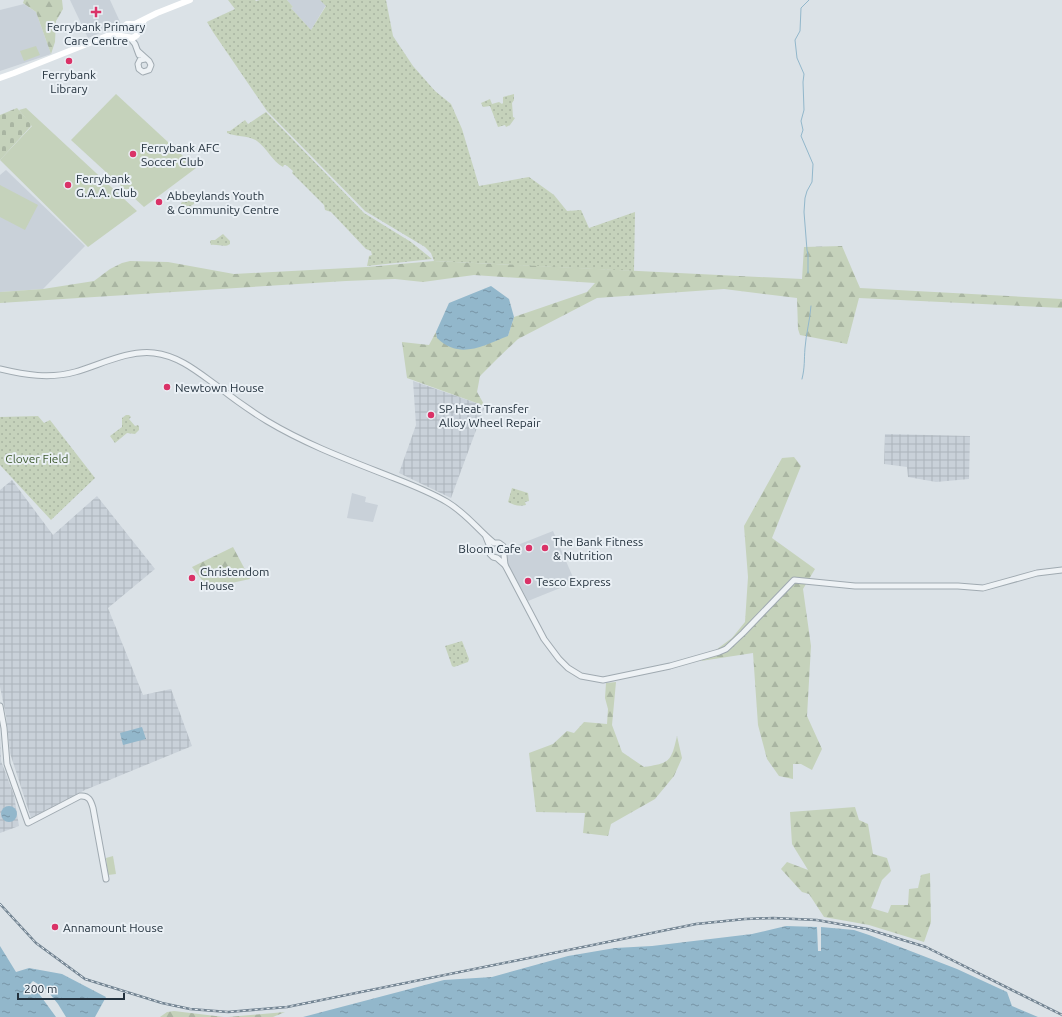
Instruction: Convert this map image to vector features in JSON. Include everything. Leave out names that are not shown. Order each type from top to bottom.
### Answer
[{"type":"main road","points":[[116,35],[127,24],[135,24],[190,0]]},
{"type":"main road","points":[[0,78],[94,41],[116,35],[131,39],[138,33],[144,20]]},
{"type":"main road","points":[[135,24],[138,33]]},
{"type":"main road","points":[[123,28],[122,31],[124,36]]},
{"type":"street","points":[[136,44],[138,33]]},
{"type":"street","points":[[131,39],[136,44],[139,52],[151,64],[150,69],[147,72],[143,72],[139,69],[139,52]]},
{"type":"street","points":[[139,62],[142,59],[145,59]]},
{"type":"street","points":[[0,369],[31,376],[55,375],[75,372],[135,353],[153,353],[168,356],[187,365],[254,413],[288,433],[437,496],[457,508],[469,518],[486,537],[492,545],[490,554],[497,558],[505,566],[544,639],[559,659],[568,668],[581,676],[603,680],[670,666],[726,649],[743,634],[794,580],[854,586],[958,586],[983,588],[1037,572],[1062,570]]},
{"type":"street","points":[[492,545],[499,543],[503,546],[505,566]]},
{"type":"street","points":[[497,558],[503,555]]},
{"type":"street","points":[[0,706],[4,728],[7,764],[28,823],[80,796],[84,795],[89,798],[92,802],[106,879]]},
{"type":"shaded area","name":"Ferrybank Primary Care Centre","points":[[70,0],[110,0],[121,24],[88,38]]},
{"type":"shaded area","points":[[287,0],[320,0],[326,5],[311,30],[291,8],[293,7]]},
{"type":"shaded area","points":[[24,4],[36,12],[51,54],[0,71],[0,10]]},
{"type":"shaded area","points":[[6,170],[85,246],[43,289],[0,292],[0,175]]},
{"type":"shaded area","points":[[413,381],[485,406],[451,498],[399,473],[416,425]]},
{"type":"shaded area","points":[[885,434],[970,436],[969,479],[936,482],[908,477],[907,467],[884,464]]},
{"type":"shaded area","points":[[12,480],[53,535],[97,496],[155,569],[108,608],[143,695],[171,689],[192,746],[85,790],[31,818],[10,753],[6,716],[0,687],[0,490]]},
{"type":"shaded area","points":[[352,493],[366,497],[365,502],[378,505],[373,522],[347,518]]},
{"type":"shaded area","points":[[553,531],[575,582],[528,601],[505,559],[505,552],[510,548]]},
{"type":"shaded area","points":[[0,735],[1,761],[14,795],[19,826],[0,833]]},
{"type":"green space","points":[[24,0],[62,0],[63,9],[56,21],[55,42],[51,54],[36,12],[23,3]]},
{"type":"green space","points":[[228,0],[287,0],[293,7],[291,8],[311,30],[326,6],[320,0],[386,0],[393,36],[413,66],[435,91],[451,104],[462,129],[479,186],[529,177],[554,195],[567,211],[581,210],[589,228],[635,212],[634,271],[434,261],[431,253],[425,247],[365,211],[267,111],[207,22],[235,9]]},
{"type":"green space","points":[[36,46],[40,55],[24,61],[20,51]]},
{"type":"green space","name":"Ferrybank AFC Soccer Club","points":[[116,94],[196,168],[144,207],[71,140]]},
{"type":"green space","points":[[514,94],[514,100],[512,103],[513,117],[515,118],[510,125],[506,127],[505,125],[498,127],[490,106],[483,107],[481,103],[490,99],[492,104],[499,102],[502,104],[503,97]]},
{"type":"green space","points":[[17,108],[32,125],[0,160],[0,115]]},
{"type":"green space","name":"Ferrybank G.A.A. Club","points":[[26,108],[137,211],[88,247],[0,160],[32,126],[19,110]]},
{"type":"green space","points":[[266,112],[364,213],[411,242],[432,259],[367,266],[369,256],[372,255],[371,251],[366,249],[331,212],[325,210],[324,205],[292,173],[293,171],[286,165],[283,167],[279,164],[257,141],[227,133],[227,131],[230,131],[245,120],[248,124]]},
{"type":"green space","points":[[0,185],[38,205],[25,230],[0,217]]},
{"type":"green space","points":[[190,196],[196,201],[184,210],[181,203]]},
{"type":"green space","points":[[223,234],[230,241],[230,244],[226,246],[211,245],[211,240],[215,240]]},
{"type":"green space","points":[[842,246],[860,288],[1062,299],[1062,308],[859,298],[847,344],[800,335],[798,329],[797,298],[724,289],[597,298],[518,339],[499,357],[480,376],[477,392],[485,406],[407,378],[402,342],[429,345],[436,332],[437,338],[508,336],[514,317],[587,292],[595,283],[474,275],[423,282],[395,279],[346,281],[0,303],[0,292],[43,289],[94,281],[110,269],[130,261],[168,262],[234,274],[367,267],[434,261],[802,279],[804,247]]},
{"type":"green space","points":[[126,415],[131,417],[129,419],[135,426],[138,425],[139,430],[135,434],[127,433],[115,443],[110,436],[122,427],[122,418]]},
{"type":"green space","name":"Clover Field","points":[[38,416],[44,423],[50,420],[95,478],[51,520],[0,465],[0,417]]},
{"type":"green space","points":[[794,457],[801,466],[772,538],[815,569],[803,589],[811,646],[807,716],[822,749],[812,770],[801,764],[793,764],[793,779],[779,776],[767,759],[758,725],[753,653],[701,661],[732,638],[745,622],[748,577],[744,526],[782,458]]},
{"type":"green space","points":[[512,488],[528,493],[529,501],[525,502],[526,505],[521,506],[508,502]]},
{"type":"green space","points":[[233,547],[250,579],[208,588],[192,567]]},
{"type":"green space","points":[[462,641],[469,659],[468,662],[454,667],[452,666],[445,646]]},
{"type":"green space","points":[[616,682],[612,725],[622,752],[644,767],[659,764],[668,760],[671,756],[677,736],[682,758],[674,776],[655,799],[611,824],[608,836],[583,833],[585,813],[536,812],[529,753],[553,744],[567,731],[574,733],[584,722],[607,724],[608,709],[605,698],[606,683]]},
{"type":"green space","points":[[855,807],[859,820],[868,824],[873,854],[887,858],[891,871],[882,880],[871,908],[888,913],[891,905],[908,905],[909,889],[918,888],[921,875],[930,873],[931,922],[924,942],[869,925],[824,917],[809,894],[802,892],[781,869],[787,862],[808,870],[792,844],[790,812]]},
{"type":"green space","points":[[113,856],[116,874],[108,875],[106,858]]},
{"type":"green space","points":[[174,1011],[224,1017],[160,1017],[167,1012]]},
{"type":"green space","points":[[285,1012],[273,1017],[228,1017]]},
{"type":"water","points":[[491,286],[509,299],[514,317],[508,336],[480,347],[463,350],[446,345],[437,338],[436,332],[449,303]]},
{"type":"water","points":[[142,727],[146,739],[123,745],[120,733]]},
{"type":"water","points":[[9,806],[15,808],[17,814],[15,820],[9,822],[3,820],[1,814],[3,808]]},
{"type":"water","points":[[786,926],[817,927],[818,951],[821,951],[821,927],[854,930],[869,935],[957,969],[1007,992],[1012,1006],[1038,1017],[303,1017],[444,980],[492,977],[568,956],[615,948],[652,946],[752,934]]},
{"type":"water","points":[[0,946],[16,972],[29,968],[62,974],[106,997],[95,1017],[66,1017],[46,989],[33,981],[27,987],[37,991],[56,1017],[0,1017]]},
{"type":"waterway","points":[[808,273],[804,212],[805,198],[812,182],[813,164],[801,136],[803,130],[801,121],[804,110],[804,74],[797,58],[795,40],[800,31],[801,8],[809,0]]},
{"type":"waterway","points":[[802,379],[811,306]]},
{"type":"railway","points":[[0,904],[36,943],[85,979],[162,1003],[190,1009],[228,1012],[287,1007],[696,924],[773,918],[817,920],[867,929],[926,947],[1062,1015]]},
{"type":"place","name":"Ferrybank Primary Care Centre","points":[[96,12]]},
{"type":"place","name":"Ferrybank Library","points":[[69,61]]},
{"type":"place","name":"Ferrybank AFC Soccer Club","points":[[133,154]]},
{"type":"place","name":"Ferrybank G.A.A. Club","points":[[68,185]]},
{"type":"place","name":"Abbeylands Youth & Community Centre","points":[[159,202]]},
{"type":"place","name":"Newtown House","points":[[167,387]]},
{"type":"place","name":"SP Heat Transfer Alloy Wheel Repair","points":[[431,415]]},
{"type":"place","name":"Bloom Cafe","points":[[529,548]]},
{"type":"place","name":"The Bank Fitness & Nutrition","points":[[545,548]]},
{"type":"place","name":"Christendom House","points":[[192,578]]},
{"type":"place","name":"Tesco Express","points":[[528,581]]},
{"type":"place","name":"Annamount House","points":[[55,927]]}]
